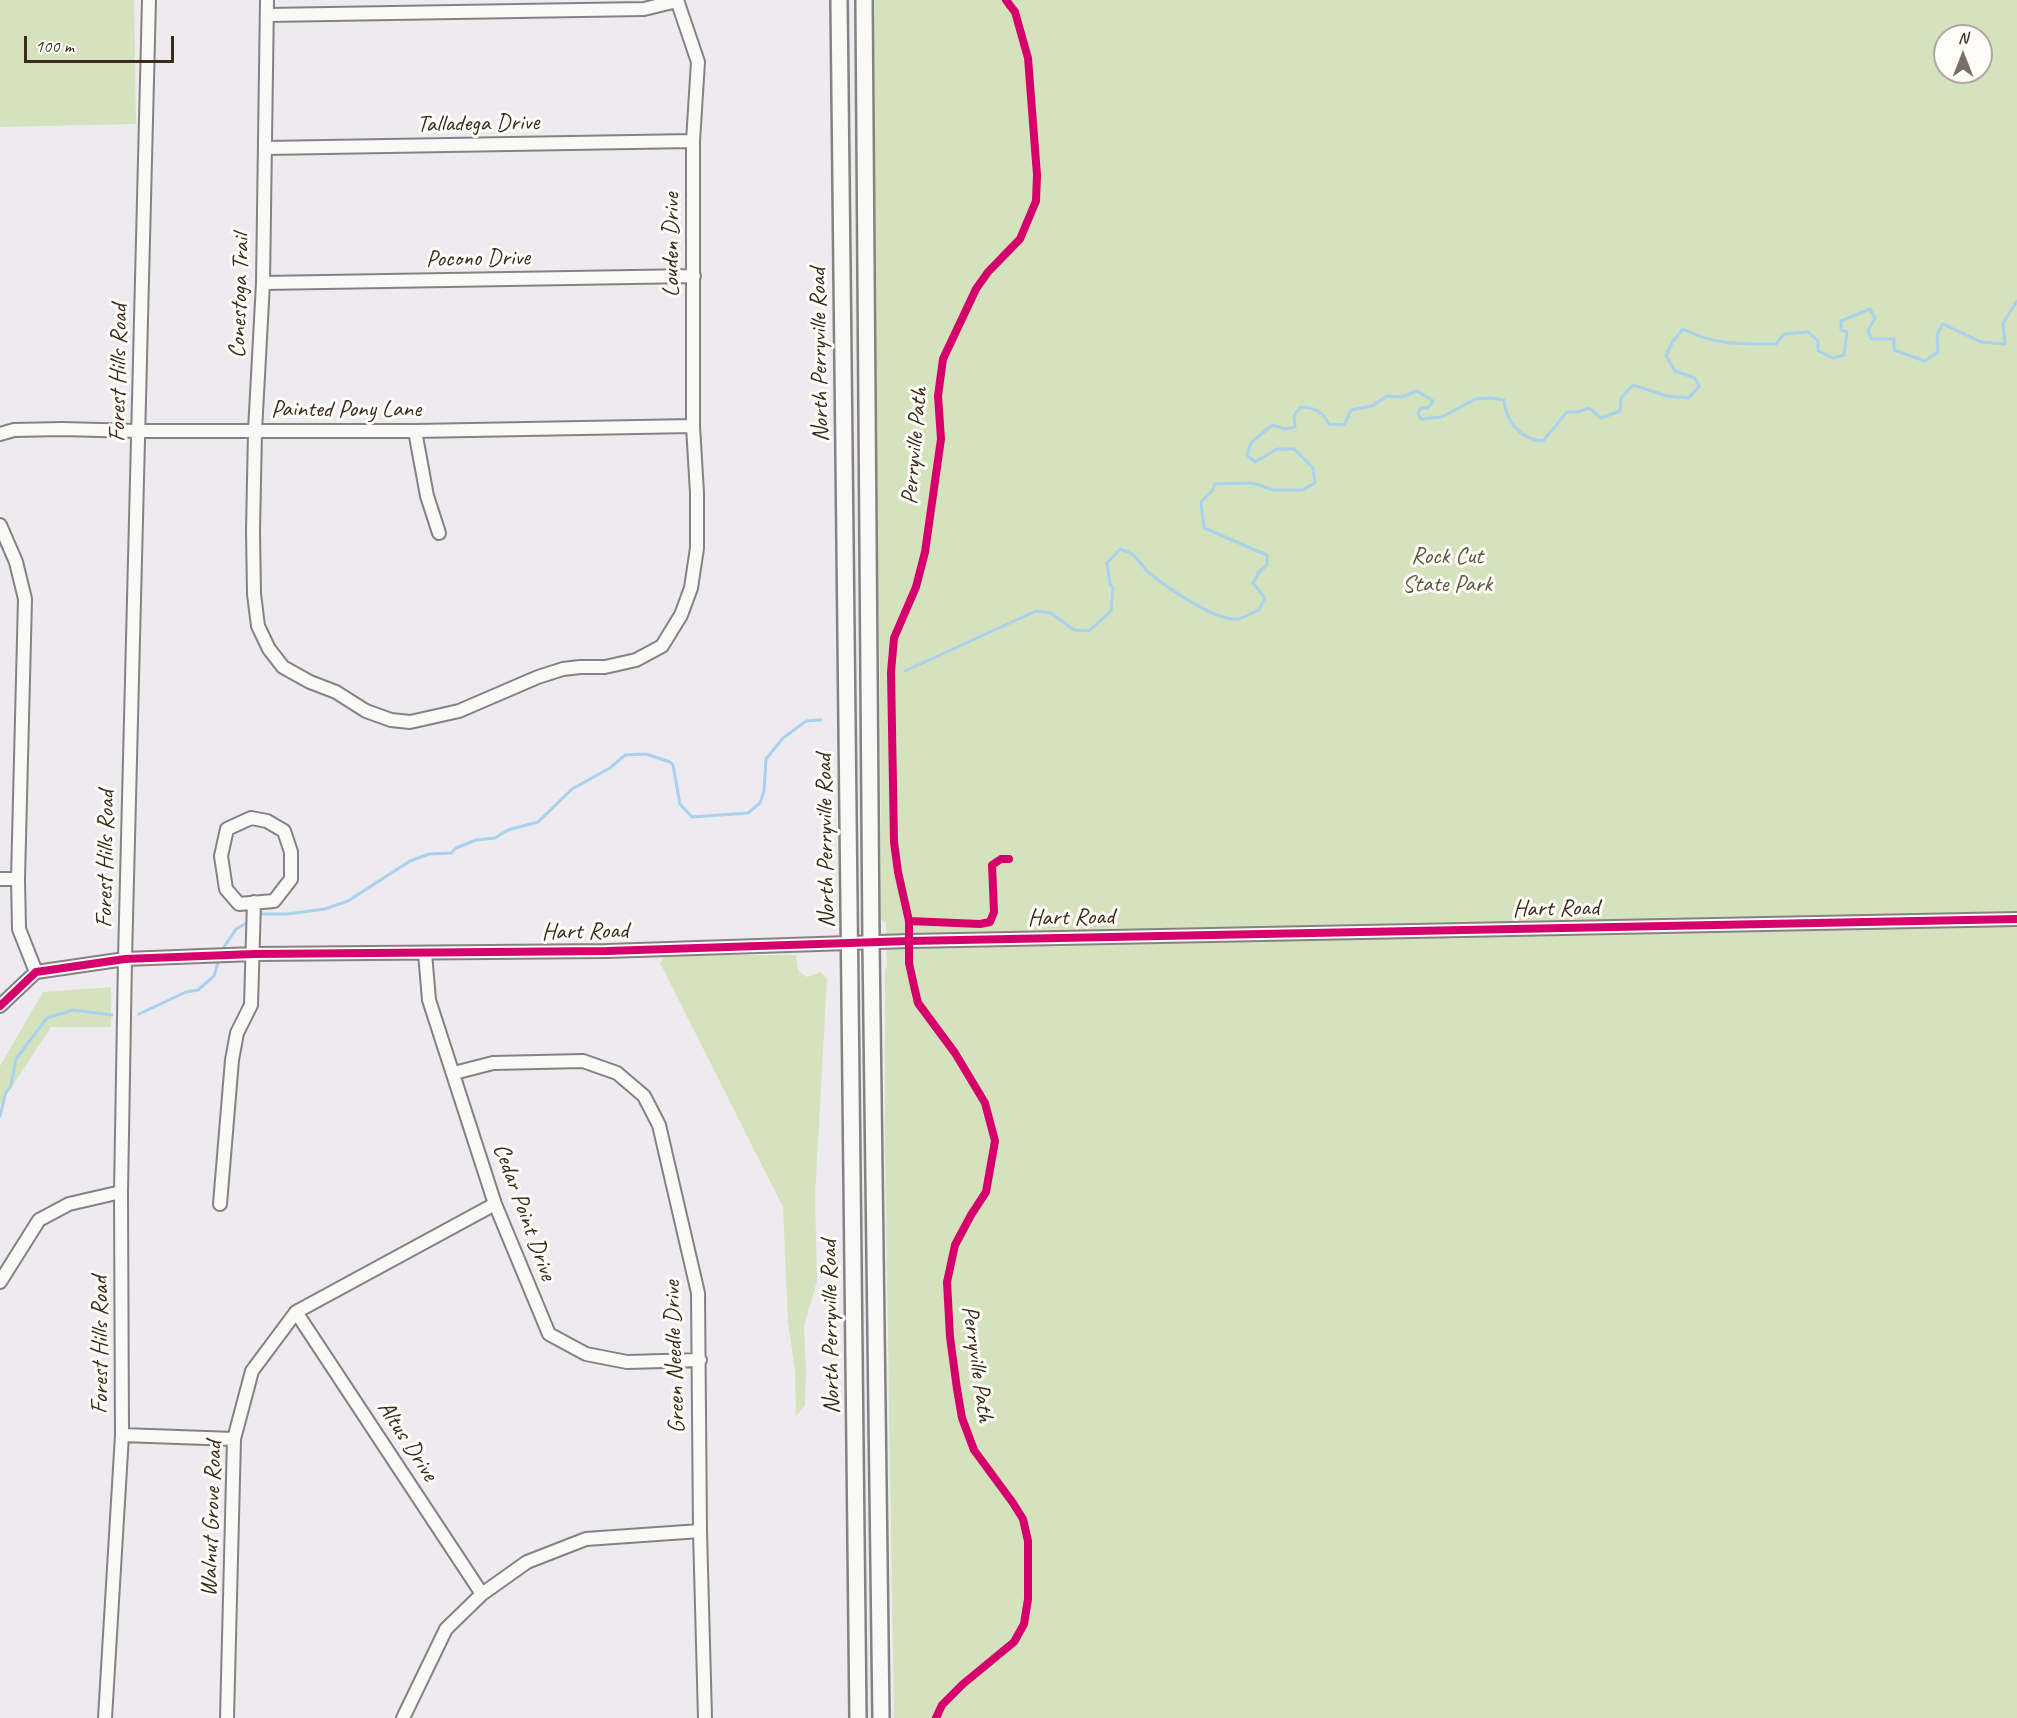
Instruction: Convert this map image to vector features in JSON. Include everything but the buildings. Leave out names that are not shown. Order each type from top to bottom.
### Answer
[{"type":"main road","name":"North Perryville Road","points":[[838,0],[858,1718]]},
{"type":"main road","name":"North Perryville Road","points":[[864,0],[871,942],[881,1718]]},
{"type":"street","name":"Forest Hills Road","points":[[105,1718],[122,1435],[121,1192],[125,959],[149,0]]},
{"type":"street","name":"Conestoga Trail","points":[[267,0],[263,284],[255,431],[253,531],[254,594],[258,626],[268,650],[283,667],[309,682],[336,692],[366,711],[391,720],[410,722],[459,711],[538,677],[563,669],[605,667],[636,660],[662,646],[681,615],[691,588],[697,548],[697,493]]},
{"type":"street","points":[[267,15],[644,9],[677,0]]},
{"type":"street","name":"Louden Drive","points":[[677,0],[698,62],[693,141],[693,426],[697,493]]},
{"type":"street","name":"Talladega Drive","points":[[265,148],[693,141]]},
{"type":"street","name":"Pocono Drive","points":[[263,284],[694,276]]},
{"type":"street","name":"Painted Pony Lane","points":[[0,434],[14,430],[52,429],[415,431],[693,426]]},
{"type":"street","points":[[415,431],[427,495],[440,533]]},
{"type":"street","points":[[0,525],[16,562],[25,599],[18,879],[19,929],[36,972],[0,1006]]},
{"type":"street","points":[[250,818],[267,821],[284,831],[291,852],[291,879],[274,901],[254,903],[239,904],[226,889],[221,856],[228,829],[250,818]]},
{"type":"street","points":[[0,879],[18,879]]},
{"type":"street","points":[[220,1204],[232,1060],[237,1033],[251,1005],[254,903]]},
{"type":"street","name":"Hart Road","points":[[36,972],[125,959],[254,954],[701,949],[871,942],[2017,919]]},
{"type":"street","name":"Cedar Point Drive","points":[[425,953],[429,1000],[495,1204],[549,1334],[586,1354],[627,1362],[700,1360]]},
{"type":"street","name":"Green Needle Drive","points":[[454,1073],[493,1063],[583,1060],[616,1073],[644,1096],[659,1125],[698,1293],[700,1531],[705,1718]]},
{"type":"street","points":[[0,1282],[39,1220],[69,1204],[121,1192]]},
{"type":"street","name":"Walnut Grove Road","points":[[227,1718],[234,1439],[252,1371],[296,1312],[495,1204]]},
{"type":"street","name":"Altus Drive","points":[[296,1312],[482,1594]]},
{"type":"street","points":[[122,1435],[234,1439]]},
{"type":"street","points":[[403,1718],[446,1629],[482,1594],[527,1562],[586,1539],[700,1531]]},
{"type":"green space","points":[[0,0],[134,0],[136,124],[0,127]]},
{"type":"green space","name":"Rock Cut State Park","points":[[872,0],[2017,0],[2017,1718],[894,1718],[885,1149],[885,970],[887,967],[886,923],[881,920],[880,672],[874,426]]},
{"type":"green space","points":[[665,955],[796,955],[798,970],[807,977],[821,972],[827,979],[815,1196],[817,1281],[804,1326],[805,1405],[796,1416],[795,1370],[788,1322],[783,1207],[660,963]]},
{"type":"green space","points":[[111,987],[111,1027],[51,1027],[0,1105],[0,1066],[43,992]]},
{"type":"waterway","points":[[905,671],[1036,611],[1051,613],[1074,630],[1089,631],[1111,611],[1113,588],[1110,584],[1107,563],[1120,549],[1134,556],[1148,572],[1166,586],[1217,615],[1238,619],[1259,610],[1265,598],[1253,583],[1259,572],[1267,565],[1267,555],[1204,528],[1201,502],[1212,491],[1215,484],[1252,483],[1274,490],[1302,490],[1315,483],[1313,468],[1294,449],[1277,449],[1255,462],[1247,455],[1251,443],[1272,425],[1285,429],[1295,427],[1294,415],[1301,407],[1318,411],[1329,424],[1344,425],[1351,410],[1372,406],[1387,396],[1402,397],[1417,391],[1433,401],[1428,408],[1421,408],[1418,414],[1421,419],[1442,417],[1475,399],[1491,398],[1504,400],[1511,422],[1522,433],[1535,440],[1543,441],[1567,412],[1578,412],[1589,408],[1601,418],[1620,411],[1621,398],[1633,385],[1667,396],[1689,398],[1699,386],[1695,378],[1675,371],[1666,356],[1673,341],[1683,329],[1717,341],[1751,344],[1776,344],[1784,334],[1808,332],[1818,341],[1818,351],[1833,358],[1844,355],[1847,332],[1841,330],[1841,321],[1870,309],[1875,318],[1868,331],[1871,339],[1894,339],[1894,350],[1925,361],[1938,352],[1937,334],[1943,324],[1981,342],[2005,344],[2003,323],[2017,301]]},
{"type":"waterway","points":[[257,917],[262,914],[287,914],[325,909],[348,901],[410,861],[429,854],[451,853],[456,848],[476,840],[495,838],[508,830],[538,822],[572,789],[610,768],[625,755],[646,754],[670,762],[673,765],[680,804],[692,817],[748,813],[760,803],[764,791],[766,759],[783,738],[806,721],[821,720]]},
{"type":"waterway","points":[[222,950],[236,929],[250,921]]},
{"type":"waterway","points":[[139,1014],[186,992],[198,990],[214,976],[218,963]]},
{"type":"waterway","points":[[0,1116],[6,1092],[11,1086],[16,1059],[47,1018],[73,1010],[112,1015]]},
{"type":"cycle path","name":"Perryville Path","points":[[936,1718],[942,1705],[963,1684],[1014,1642],[1024,1624],[1028,1599],[1028,1541],[1023,1519],[974,1450],[962,1418],[957,1389],[950,1337],[947,1282],[955,1245],[986,1192],[995,1141],[985,1103],[955,1053],[918,1003],[914,986],[909,963],[909,921],[894,842],[891,672],[894,638],[916,587],[925,552],[941,439],[938,396],[943,359],[976,289],[988,272],[1020,239],[1036,201],[1037,175],[1028,58],[1015,12],[1006,0]]},
{"type":"cycle path","points":[[909,921],[980,924],[990,922],[994,912],[992,865],[1001,859],[1009,859]]},
{"type":"cycle path","points":[[0,1006],[36,972],[125,959],[254,954],[607,951],[909,941],[2017,919]]}]
